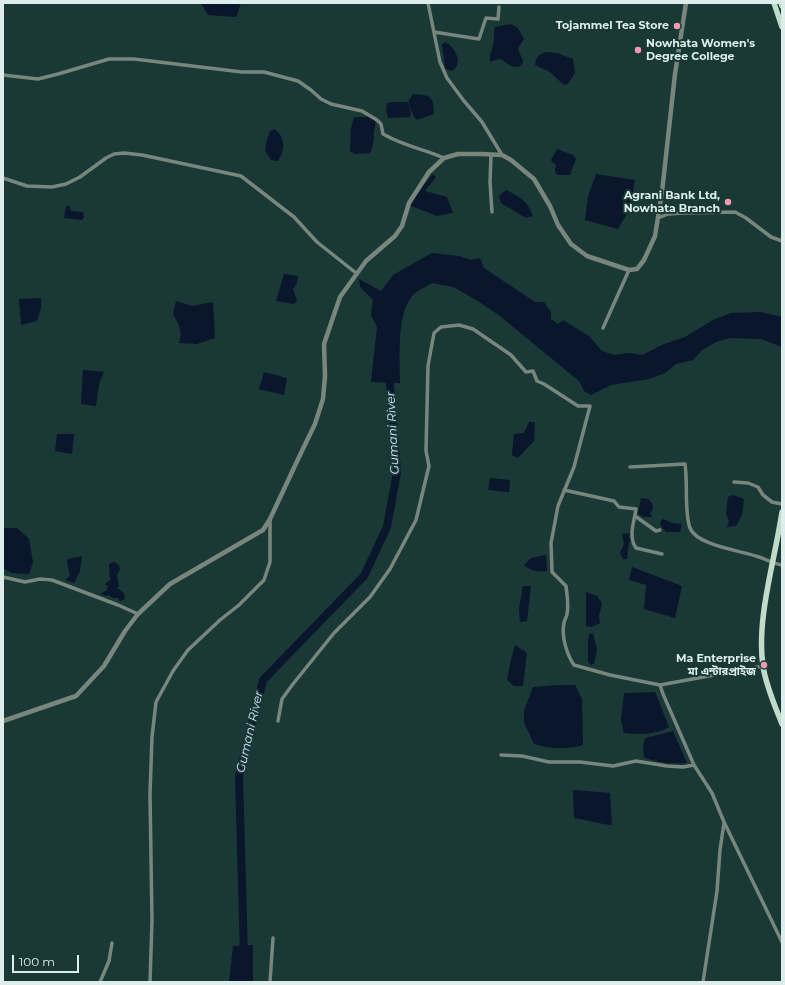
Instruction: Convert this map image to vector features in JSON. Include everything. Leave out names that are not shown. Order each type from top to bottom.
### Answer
[{"type":"main road","points":[[774,3],[782,27]]},
{"type":"main road","points":[[782,512],[772,564],[763,627],[763,666],[772,700],[782,724]]},
{"type":"street","points":[[428,3],[440,62],[447,78],[482,122],[502,155]]},
{"type":"street","points":[[3,721],[76,696],[104,666],[125,631],[138,614],[170,584],[262,530],[270,519],[315,424],[323,399],[325,376],[324,344],[340,297],[366,261],[395,236],[402,226],[409,203],[429,172],[444,158],[458,154],[491,154],[502,155],[511,160],[534,179],[550,206],[558,225],[571,244],[587,256],[629,270],[637,268],[644,260],[655,236],[671,123],[675,74],[686,3]]},
{"type":"street","points":[[434,32],[479,39],[486,18],[498,19],[499,7]]},
{"type":"street","points":[[3,75],[38,79],[108,59],[134,60],[242,72],[264,72],[298,81],[321,99],[331,104],[362,111],[381,124],[383,134],[413,148],[432,152],[444,158]]},
{"type":"street","points":[[3,178],[27,186],[52,187],[66,184],[80,177],[114,154],[124,153],[142,155],[241,176],[294,217],[317,242],[356,273]]},
{"type":"street","points":[[491,154],[490,182],[492,212]]},
{"type":"street","points":[[658,218],[668,214],[735,212],[746,218],[771,237],[782,241]]},
{"type":"street","points":[[603,328],[629,270]]},
{"type":"street","points":[[278,722],[282,699],[334,633],[370,597],[390,569],[416,520],[430,466],[426,451],[428,366],[434,333],[441,327],[459,325],[473,329],[511,355],[526,372],[533,371],[537,381],[578,406],[590,406],[574,467],[558,506],[551,542],[552,572],[566,586],[568,604],[564,623],[564,640],[568,656],[574,665],[584,669],[660,685],[763,666]]},
{"type":"street","points":[[630,467],[685,464],[688,515],[690,529],[695,535],[720,547],[760,557],[772,564],[782,565]]},
{"type":"street","points":[[734,482],[753,485],[772,502],[782,504]]},
{"type":"street","points":[[564,490],[614,501],[619,507],[636,510],[632,530],[633,543],[636,548],[662,554]]},
{"type":"street","points":[[635,516],[656,531],[660,530]]},
{"type":"street","points":[[150,982],[152,921],[150,794],[152,737],[156,702],[173,671],[188,650],[220,620],[239,605],[264,580],[270,562],[270,519]]},
{"type":"street","points":[[3,577],[25,582],[47,579],[52,580],[138,614]]},
{"type":"street","points":[[660,685],[694,765],[712,793],[724,822],[782,942]]},
{"type":"street","points":[[501,755],[522,756],[549,762],[580,762],[613,766],[636,761],[683,767],[694,765]]},
{"type":"street","points":[[703,982],[717,891],[724,822]]},
{"type":"street","points":[[270,982],[273,938]]},
{"type":"street","points":[[100,982],[109,961],[112,943]]},
{"type":"water","points":[[201,3],[241,3],[236,17],[208,15]]},
{"type":"water","points":[[511,24],[518,28],[524,39],[518,48],[523,63],[519,67],[509,65],[501,59],[490,62],[495,27]]},
{"type":"water","points":[[445,42],[449,44],[457,55],[458,60],[456,68],[452,71],[446,69],[445,67],[442,45]]},
{"type":"water","points":[[545,52],[557,53],[573,59],[575,73],[568,84],[564,85],[550,72],[535,65],[538,57]]},
{"type":"water","points":[[413,94],[423,95],[430,98],[433,103],[434,114],[417,120],[409,105],[409,100]]},
{"type":"water","points":[[408,102],[411,114],[410,117],[388,118],[386,110],[387,103]]},
{"type":"water","points":[[354,117],[372,117],[375,121],[374,141],[370,153],[355,154],[350,151],[351,128]]},
{"type":"water","points":[[274,129],[281,136],[283,144],[282,153],[278,161],[271,160],[265,151],[270,131]]},
{"type":"water","points":[[557,149],[573,155],[576,159],[570,175],[556,174],[556,165],[551,160]]},
{"type":"water","points":[[433,174],[436,177],[425,191],[447,197],[453,213],[437,216],[409,205]]},
{"type":"water","points":[[596,174],[635,180],[630,208],[618,229],[585,220],[588,196]]},
{"type":"water","points":[[506,190],[526,203],[533,216],[526,218],[501,203],[499,196]]},
{"type":"water","points":[[66,206],[70,206],[71,211],[83,212],[84,217],[82,220],[64,218]]},
{"type":"water","points":[[432,253],[459,256],[471,260],[480,258],[484,268],[535,302],[544,302],[551,312],[551,319],[558,324],[563,320],[589,336],[602,351],[614,355],[629,353],[642,355],[664,344],[685,337],[713,320],[731,313],[761,312],[782,317],[782,347],[761,339],[730,338],[716,342],[702,350],[693,360],[676,364],[665,373],[649,379],[611,385],[591,395],[584,391],[579,381],[500,316],[478,301],[453,287],[432,283],[413,295],[404,313],[400,337],[400,383],[371,382],[377,327],[371,315],[373,300],[360,287],[359,279],[381,291],[393,275]]},
{"type":"water","points":[[284,274],[298,276],[296,285],[293,289],[297,300],[294,304],[276,301]]},
{"type":"water","points":[[41,298],[41,308],[37,321],[21,325],[19,299]]},
{"type":"water","points":[[176,301],[192,306],[213,302],[215,338],[197,344],[179,343],[181,335],[180,328],[173,314]]},
{"type":"water","points":[[83,370],[104,372],[99,384],[96,406],[81,404]]},
{"type":"water","points":[[264,372],[287,378],[284,395],[259,389]]},
{"type":"water","points":[[529,422],[535,422],[534,441],[518,458],[512,455],[514,434],[524,433]]},
{"type":"water","points":[[57,434],[74,434],[72,454],[55,451]]},
{"type":"water","points":[[490,478],[510,480],[509,492],[488,490]]},
{"type":"water","points":[[733,495],[744,499],[742,515],[736,526],[727,527],[729,521],[726,514],[728,497]]},
{"type":"water","points":[[641,498],[648,499],[652,503],[653,509],[650,513],[652,517],[643,517],[638,514]]},
{"type":"water","points":[[663,519],[672,523],[682,524],[680,532],[666,532],[660,525],[661,520]]},
{"type":"water","points":[[3,528],[17,528],[29,539],[33,562],[29,574],[12,573],[3,568]]},
{"type":"water","points":[[631,533],[629,537],[631,541],[629,542],[627,559],[623,559],[620,553],[624,544],[622,534]]},
{"type":"water","points":[[546,555],[547,571],[535,571],[524,565],[531,558]]},
{"type":"water","points":[[82,556],[80,571],[74,583],[65,580],[70,576],[67,562],[68,559]]},
{"type":"water","points":[[114,562],[119,565],[120,570],[117,575],[119,587],[117,588],[124,593],[125,599],[120,601],[118,598],[100,594],[107,590],[108,586],[105,584],[110,580],[109,564]]},
{"type":"water","points":[[632,567],[682,586],[675,618],[644,609],[646,585],[629,580]]},
{"type":"water","points":[[523,586],[531,586],[527,621],[520,622],[519,609]]},
{"type":"water","points":[[586,592],[597,596],[602,603],[599,616],[600,623],[592,627],[586,626]]},
{"type":"water","points":[[593,633],[597,650],[594,663],[591,665],[588,662],[588,643],[589,634]]},
{"type":"water","points":[[515,645],[527,653],[523,686],[514,686],[507,680]]},
{"type":"water","points":[[575,685],[582,699],[583,745],[570,748],[558,748],[534,744],[524,722],[524,711],[533,687]]},
{"type":"water","points":[[655,692],[669,727],[659,732],[647,734],[624,733],[621,720],[624,693]]},
{"type":"water","points":[[673,731],[687,763],[665,763],[644,757],[643,746],[645,738]]},
{"type":"water","points":[[573,790],[610,793],[612,825],[574,818]]},
{"type":"water","points":[[253,945],[253,982],[229,982],[233,946]]},
{"type":"waterway","name":"Gumani River","points":[[244,956],[239,776],[263,680],[364,576],[387,527],[397,472],[389,372]]},
{"type":"place","name":"Tojammel Tea Store","points":[[677,26]]},
{"type":"place","name":"Nowhata Women's Degree College","points":[[638,50]]},
{"type":"place","name":"Agrani Bank Ltd, Nowhata Branch","points":[[728,202]]},
{"type":"place","name":"Ma Enterprise মা এন্টারপ্রাইজ","points":[[764,665]]}]
